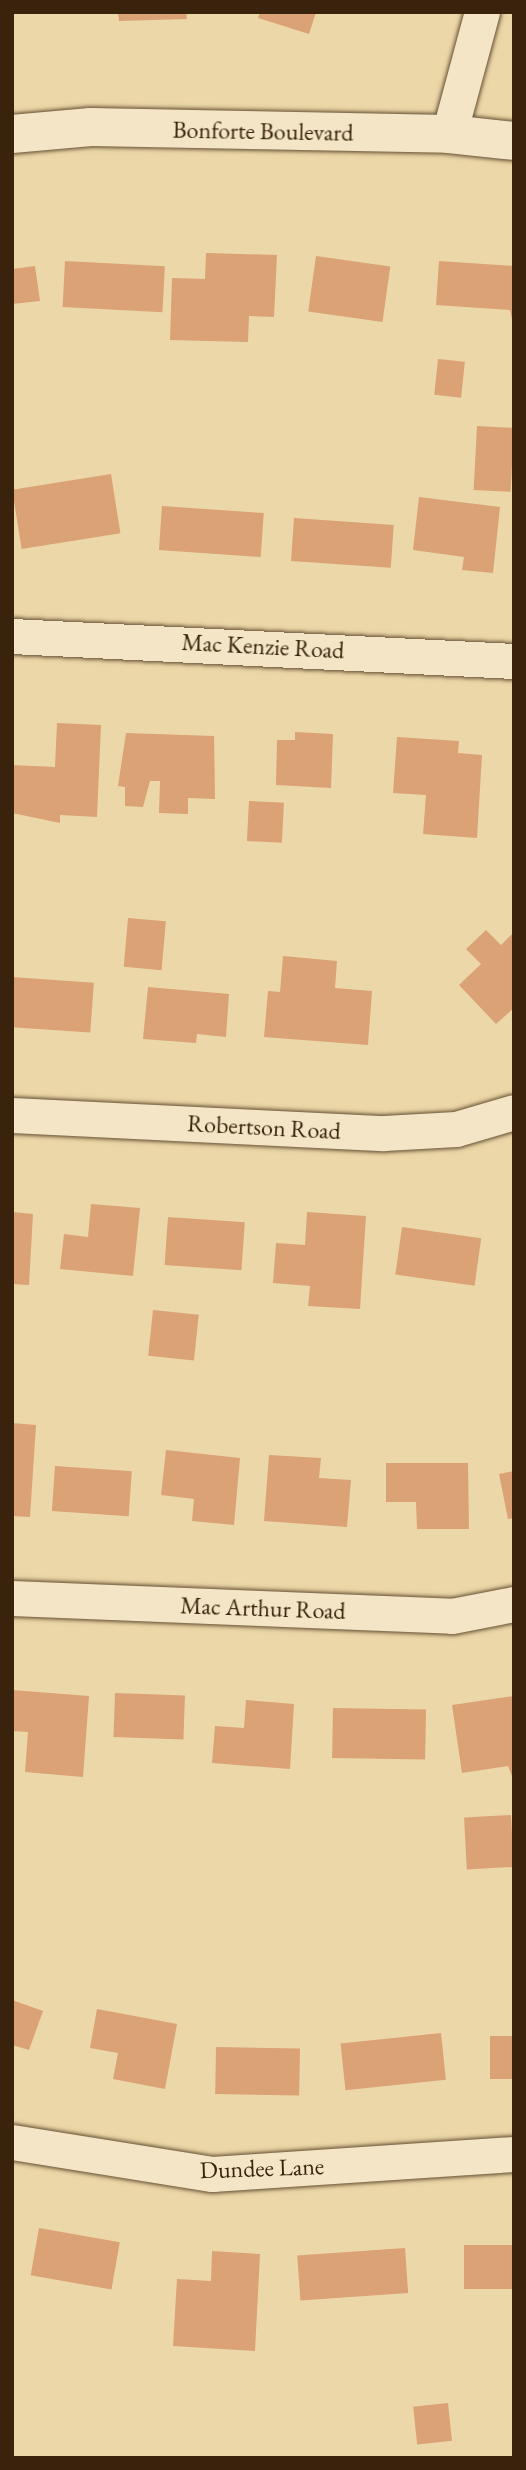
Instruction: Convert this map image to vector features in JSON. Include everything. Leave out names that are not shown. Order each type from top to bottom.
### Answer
[{"type":"main road","name":"Bonforte Boulevard","points":[[12,134],[91,127],[449,134],[514,141]]},
{"type":"street","points":[[449,134],[482,12]]},
{"type":"street","name":"Mac Kenzie Road","points":[[12,636],[514,661]]},
{"type":"street","name":"Robertson Road","points":[[12,1115],[384,1133],[457,1129],[514,1112]]},
{"type":"street","name":"Mac Arthur Road","points":[[12,1598],[452,1615],[514,1604]]},
{"type":"street","name":"Dundee Lane","points":[[12,2142],[212,2174],[514,2154]]},
{"type":"building","points":[[118,12],[186,12],[187,19],[119,21]]},
{"type":"building","points":[[260,12],[316,12],[309,34],[258,18]]},
{"type":"building","points":[[206,253],[277,255],[274,317],[249,316],[248,342],[170,340],[172,278],[205,279]]},
{"type":"building","points":[[316,256],[390,266],[382,322],[308,311]]},
{"type":"building","points":[[65,261],[165,266],[162,312],[63,307]]},
{"type":"building","points":[[439,261],[514,266],[514,329],[510,310],[436,305]]},
{"type":"building","points":[[35,266],[40,301],[12,304],[12,269]]},
{"type":"building","points":[[438,359],[465,362],[461,398],[434,395]]},
{"type":"building","points":[[477,426],[514,428],[511,492],[474,490]]},
{"type":"building","points":[[111,474],[120,533],[22,549],[12,490]]},
{"type":"building","points":[[419,497],[500,507],[493,573],[462,570],[464,557],[413,550]]},
{"type":"building","points":[[162,506],[264,513],[261,557],[159,550]]},
{"type":"building","points":[[294,518],[394,525],[391,568],[291,561]]},
{"type":"building","points":[[57,723],[101,725],[97,817],[60,815],[60,823],[12,813],[12,765],[55,767]]},
{"type":"building","points":[[295,732],[333,734],[331,788],[276,785],[277,740],[295,740]]},
{"type":"building","points":[[126,733],[214,736],[215,799],[188,798],[188,814],[159,813],[160,781],[150,781],[143,807],[125,806],[125,787],[118,786]]},
{"type":"building","points":[[397,737],[459,741],[458,753],[482,755],[477,838],[423,834],[426,795],[393,793]]},
{"type":"building","points":[[249,801],[284,803],[282,843],[247,841]]},
{"type":"building","points":[[128,918],[166,921],[162,970],[124,967]]},
{"type":"building","points":[[486,930],[501,945],[514,932],[514,1008],[496,1024],[459,985],[481,964],[466,949]]},
{"type":"building","points":[[283,956],[337,961],[335,988],[372,991],[368,1045],[264,1037],[268,991],[280,992]]},
{"type":"building","points":[[12,977],[94,983],[90,1033],[12,1027]]},
{"type":"building","points":[[148,987],[229,994],[226,1037],[197,1034],[196,1043],[143,1039]]},
{"type":"building","points":[[91,1204],[140,1208],[133,1276],[60,1269],[64,1234],[88,1237]]},
{"type":"building","points":[[12,1212],[33,1214],[29,1285],[12,1284]]},
{"type":"building","points":[[307,1212],[366,1216],[360,1309],[308,1306],[310,1286],[273,1283],[276,1243],[305,1245]]},
{"type":"building","points":[[168,1217],[245,1222],[241,1270],[165,1265]]},
{"type":"building","points":[[402,1227],[481,1238],[475,1286],[395,1275]]},
{"type":"building","points":[[153,1310],[199,1315],[194,1361],[148,1356]]},
{"type":"building","points":[[12,1423],[36,1425],[30,1517],[12,1516]]},
{"type":"building","points":[[166,1450],[240,1458],[234,1525],[192,1521],[194,1499],[161,1495]]},
{"type":"building","points":[[269,1455],[321,1458],[319,1478],[351,1480],[347,1527],[264,1521]]},
{"type":"building","points":[[386,1463],[468,1463],[469,1529],[417,1529],[416,1502],[386,1502]]},
{"type":"building","points":[[55,1466],[132,1471],[129,1516],[52,1511]]},
{"type":"building","points":[[514,1471],[514,1518],[508,1519],[499,1474]]},
{"type":"building","points":[[12,1690],[89,1696],[83,1777],[25,1772],[28,1732],[12,1731]]},
{"type":"building","points":[[115,1693],[185,1695],[183,1739],[113,1737]]},
{"type":"building","points":[[514,1696],[514,1781],[508,1766],[462,1773],[452,1705]]},
{"type":"building","points":[[246,1700],[294,1704],[290,1769],[212,1763],[215,1726],[244,1728]]},
{"type":"building","points":[[333,1708],[426,1710],[425,1760],[332,1758]]},
{"type":"building","points":[[511,1815],[514,1867],[467,1869],[464,1817]]},
{"type":"building","points":[[12,2000],[43,2011],[29,2050],[12,2045]]},
{"type":"building","points":[[97,2009],[177,2024],[165,2089],[113,2079],[118,2053],[90,2048]]},
{"type":"building","points":[[441,2033],[446,2080],[345,2090],[341,2044]]},
{"type":"building","points":[[490,2036],[514,2036],[514,2079],[490,2079]]},
{"type":"building","points":[[216,2047],[300,2048],[299,2095],[215,2094]]},
{"type":"building","points":[[39,2228],[120,2242],[111,2290],[31,2275]]},
{"type":"building","points":[[464,2245],[514,2245],[514,2289],[464,2289]]},
{"type":"building","points":[[405,2248],[408,2293],[300,2300],[297,2256]]},
{"type":"building","points":[[212,2251],[260,2254],[255,2351],[173,2346],[177,2279],[211,2281]]},
{"type":"building","points":[[448,2403],[452,2441],[417,2444],[413,2407]]}]
